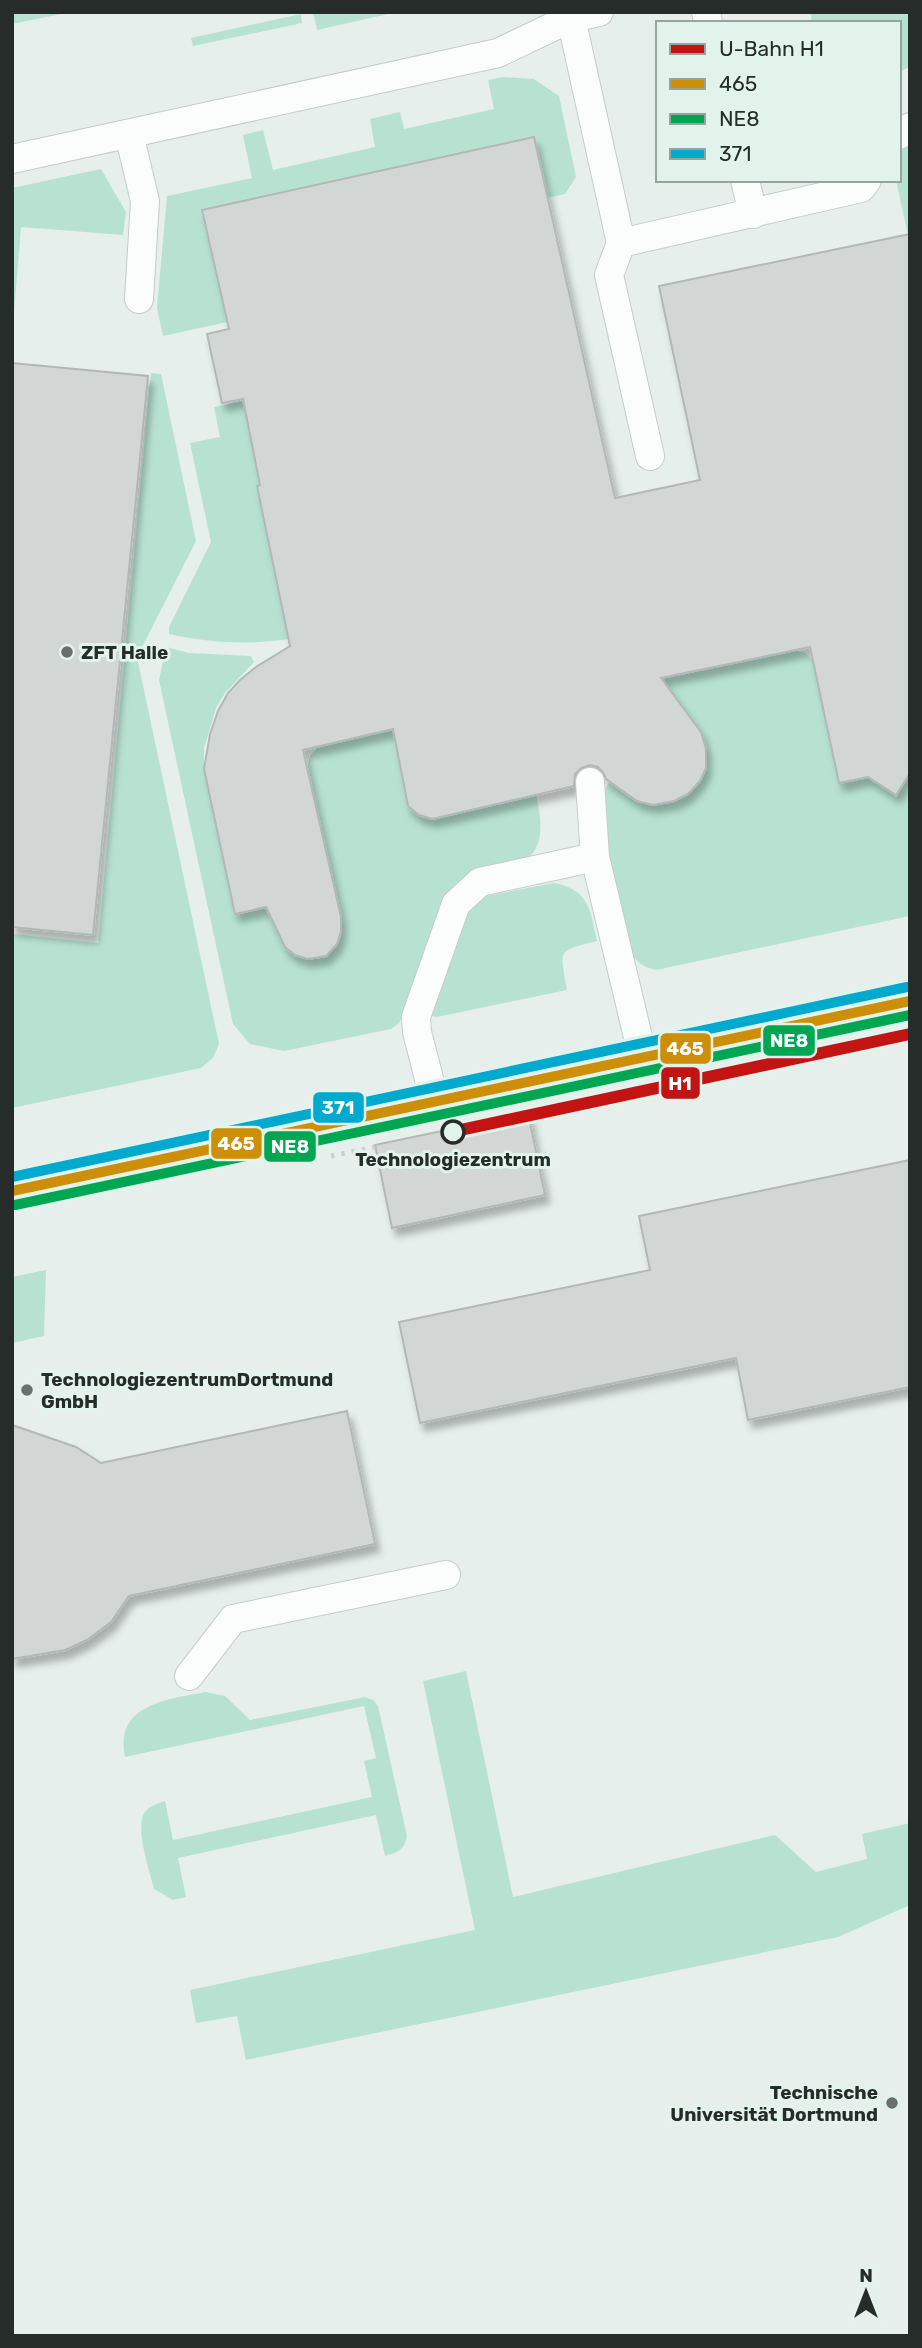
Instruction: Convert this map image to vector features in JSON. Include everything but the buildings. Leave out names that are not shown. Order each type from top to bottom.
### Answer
[{"type":"street","points":[[12,1191],[910,1001]]},
{"type":"lane","points":[[12,159],[498,53],[571,18],[599,12]]},
{"type":"lane","points":[[571,18],[621,243],[609,275],[650,456]]},
{"type":"lane","points":[[129,134],[145,201],[139,299]]},
{"type":"lane","points":[[745,182],[753,214]]},
{"type":"lane","points":[[621,243],[861,188],[865,182]]},
{"type":"lane","points":[[590,782],[595,857],[643,1058]]},
{"type":"lane","points":[[435,1102],[417,1032],[416,1017],[456,904],[480,882],[595,857]]},
{"type":"lane","points":[[189,1676],[233,1619],[446,1575]]},
{"type":"green space","points":[[12,12],[71,12],[12,24]]},
{"type":"green space","points":[[313,12],[397,12],[317,30]]},
{"type":"green space","points":[[810,12],[910,12],[910,67],[901,71],[901,21],[812,21]]},
{"type":"green space","points":[[301,14],[302,23],[193,46],[191,38]]},
{"type":"green space","points":[[503,77],[534,79],[559,96],[576,177],[565,194],[547,198],[533,137],[203,210],[227,322],[163,336],[157,308],[167,196],[252,178],[243,135],[263,130],[273,170],[375,147],[370,119],[400,112],[404,129],[494,109],[488,80]]},
{"type":"green space","points":[[910,143],[910,245],[896,182],[901,182],[901,147]]},
{"type":"green space","points":[[101,169],[126,212],[123,235],[21,227],[12,338],[12,188]]},
{"type":"green space","points":[[151,373],[161,374],[196,541],[137,657],[219,1044],[213,1058],[201,1068],[12,1108],[12,934],[98,943]]},
{"type":"green space","points":[[244,401],[253,448],[256,448],[289,639],[229,642],[169,634],[169,627],[211,542],[190,443],[220,437],[214,407]]},
{"type":"green space","points":[[166,647],[189,653],[251,656],[254,662],[225,693],[216,708],[204,748],[204,769],[235,913],[273,906],[284,945],[299,957],[313,958],[326,954],[337,945],[341,932],[341,917],[307,768],[310,756],[318,747],[404,727],[400,765],[408,806],[419,815],[432,819],[536,795],[540,832],[535,849],[522,862],[477,873],[404,1015],[391,1029],[284,1051],[250,1044],[233,1024],[159,680]]},
{"type":"green space","points":[[795,650],[805,653],[813,660],[877,782],[896,795],[908,776],[907,768],[910,768],[910,916],[656,970],[647,967],[637,961],[629,950],[598,808],[600,798],[612,777],[688,794],[700,781],[706,768],[706,749],[701,732],[691,719],[676,709],[657,679]]},
{"type":"green space","points":[[554,883],[566,886],[582,896],[590,911],[597,941],[574,947],[564,954],[567,990],[437,1017],[431,1016],[459,917],[481,897]]},
{"type":"green space","points":[[46,1270],[44,1336],[12,1343],[12,1277]]},
{"type":"green space","points":[[466,1671],[513,1897],[775,1835],[816,1872],[867,1859],[862,1834],[910,1823],[910,1905],[838,1937],[246,2060],[237,2016],[196,2023],[190,1990],[475,1930],[423,1681]]},
{"type":"green space","points":[[206,1692],[225,1696],[250,1720],[365,1697],[373,1700],[378,1706],[407,1836],[402,1847],[385,1856],[376,1815],[178,1858],[186,1897],[173,1900],[154,1889],[141,1828],[145,1812],[154,1805],[165,1801],[173,1840],[372,1797],[364,1761],[376,1758],[364,1706],[125,1757],[124,1739],[128,1725],[136,1715],[161,1702]]},
{"type":"railway","points":[[331,1156],[375,1147]]},
{"type":"metro line","name":"H1","points":[[451,1132],[910,1034]]},
{"type":"transit line","name":"371","points":[[12,1177],[907,987]]},
{"type":"transit line","name":"465","points":[[12,1191],[910,1001]]},
{"type":"transit line","name":"NE8","points":[[15,1205],[910,1015]]},
{"type":"place","name":"ZFT Halle","points":[[67,652]]},
{"type":"place","name":"Technologiezentrum","points":[[453,1132]]},
{"type":"place","name":"TechnologiezentrumDortmund GmbH","points":[[27,1390]]},
{"type":"place","name":"Technische Universität Dortmund","points":[[892,2103]]}]
